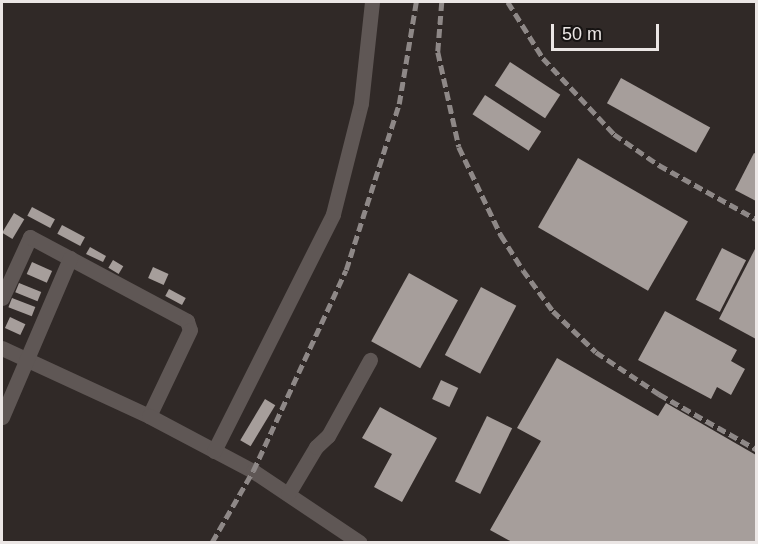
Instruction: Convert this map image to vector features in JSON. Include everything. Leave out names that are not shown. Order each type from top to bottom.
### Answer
[{"type":"street","points":[[214,451],[333,214],[361,103],[372,2]]},
{"type":"street","points":[[2,298],[30,237],[187,321],[190,330],[148,416]]},
{"type":"street","points":[[2,417],[70,258]]},
{"type":"street","points":[[2,348],[148,416],[214,451],[285,492],[359,543]]},
{"type":"street","points":[[285,492],[316,447],[328,436],[370,360]]},
{"type":"building","points":[[510,62],[560,95],[545,118],[495,85]]},
{"type":"building","points":[[621,78],[710,127],[696,153],[607,103]]},
{"type":"building","points":[[485,95],[541,131],[529,151],[472,114]]},
{"type":"building","points":[[754,153],[756,154],[756,201],[735,190]]},
{"type":"building","points":[[578,158],[688,222],[648,291],[538,227]]},
{"type":"building","points":[[32,207],[55,219],[50,228],[27,216]]},
{"type":"building","points":[[14,213],[24,219],[12,239],[2,233]]},
{"type":"building","points":[[62,225],[85,237],[80,246],[57,234]]},
{"type":"building","points":[[90,247],[106,256],[103,262],[86,254]]},
{"type":"building","points":[[756,247],[756,339],[719,319]]},
{"type":"building","points":[[722,248],[746,260],[720,312],[696,300]]},
{"type":"building","points":[[113,260],[123,266],[119,274],[108,268]]},
{"type":"building","points":[[32,262],[52,271],[47,283],[27,274]]},
{"type":"building","points":[[153,267],[169,274],[164,285],[148,278]]},
{"type":"building","points":[[409,273],[458,300],[420,368],[371,341]]},
{"type":"building","points":[[19,283],[41,292],[38,301],[15,292]]},
{"type":"building","points":[[481,287],[516,306],[480,374],[445,355]]},
{"type":"building","points":[[169,289],[186,298],[182,305],[165,296]]},
{"type":"building","points":[[12,298],[35,307],[32,316],[8,307]]},
{"type":"building","points":[[665,311],[737,350],[731,361],[745,369],[731,395],[717,387],[711,399],[638,360]]},
{"type":"building","points":[[10,317],[25,324],[20,335],[5,328]]},
{"type":"building","points":[[557,358],[658,416],[666,403],[756,455],[756,542],[512,542],[490,530],[541,441],[517,428]]},
{"type":"building","points":[[441,380],[458,388],[449,407],[432,399]]},
{"type":"building","points":[[265,399],[275,405],[251,446],[240,440]]},
{"type":"building","points":[[380,407],[437,438],[402,502],[374,487],[392,454],[362,438]]},
{"type":"building","points":[[487,416],[512,428],[480,494],[455,482]]},
{"type":"railway","points":[[212,542],[253,471],[346,270],[399,104],[416,2]]},
{"type":"railway","points":[[442,2],[438,52],[459,147],[501,235],[523,270],[553,311],[596,352],[659,394],[756,449]]},
{"type":"railway","points":[[508,2],[543,58],[614,134],[659,165],[756,219]]}]
